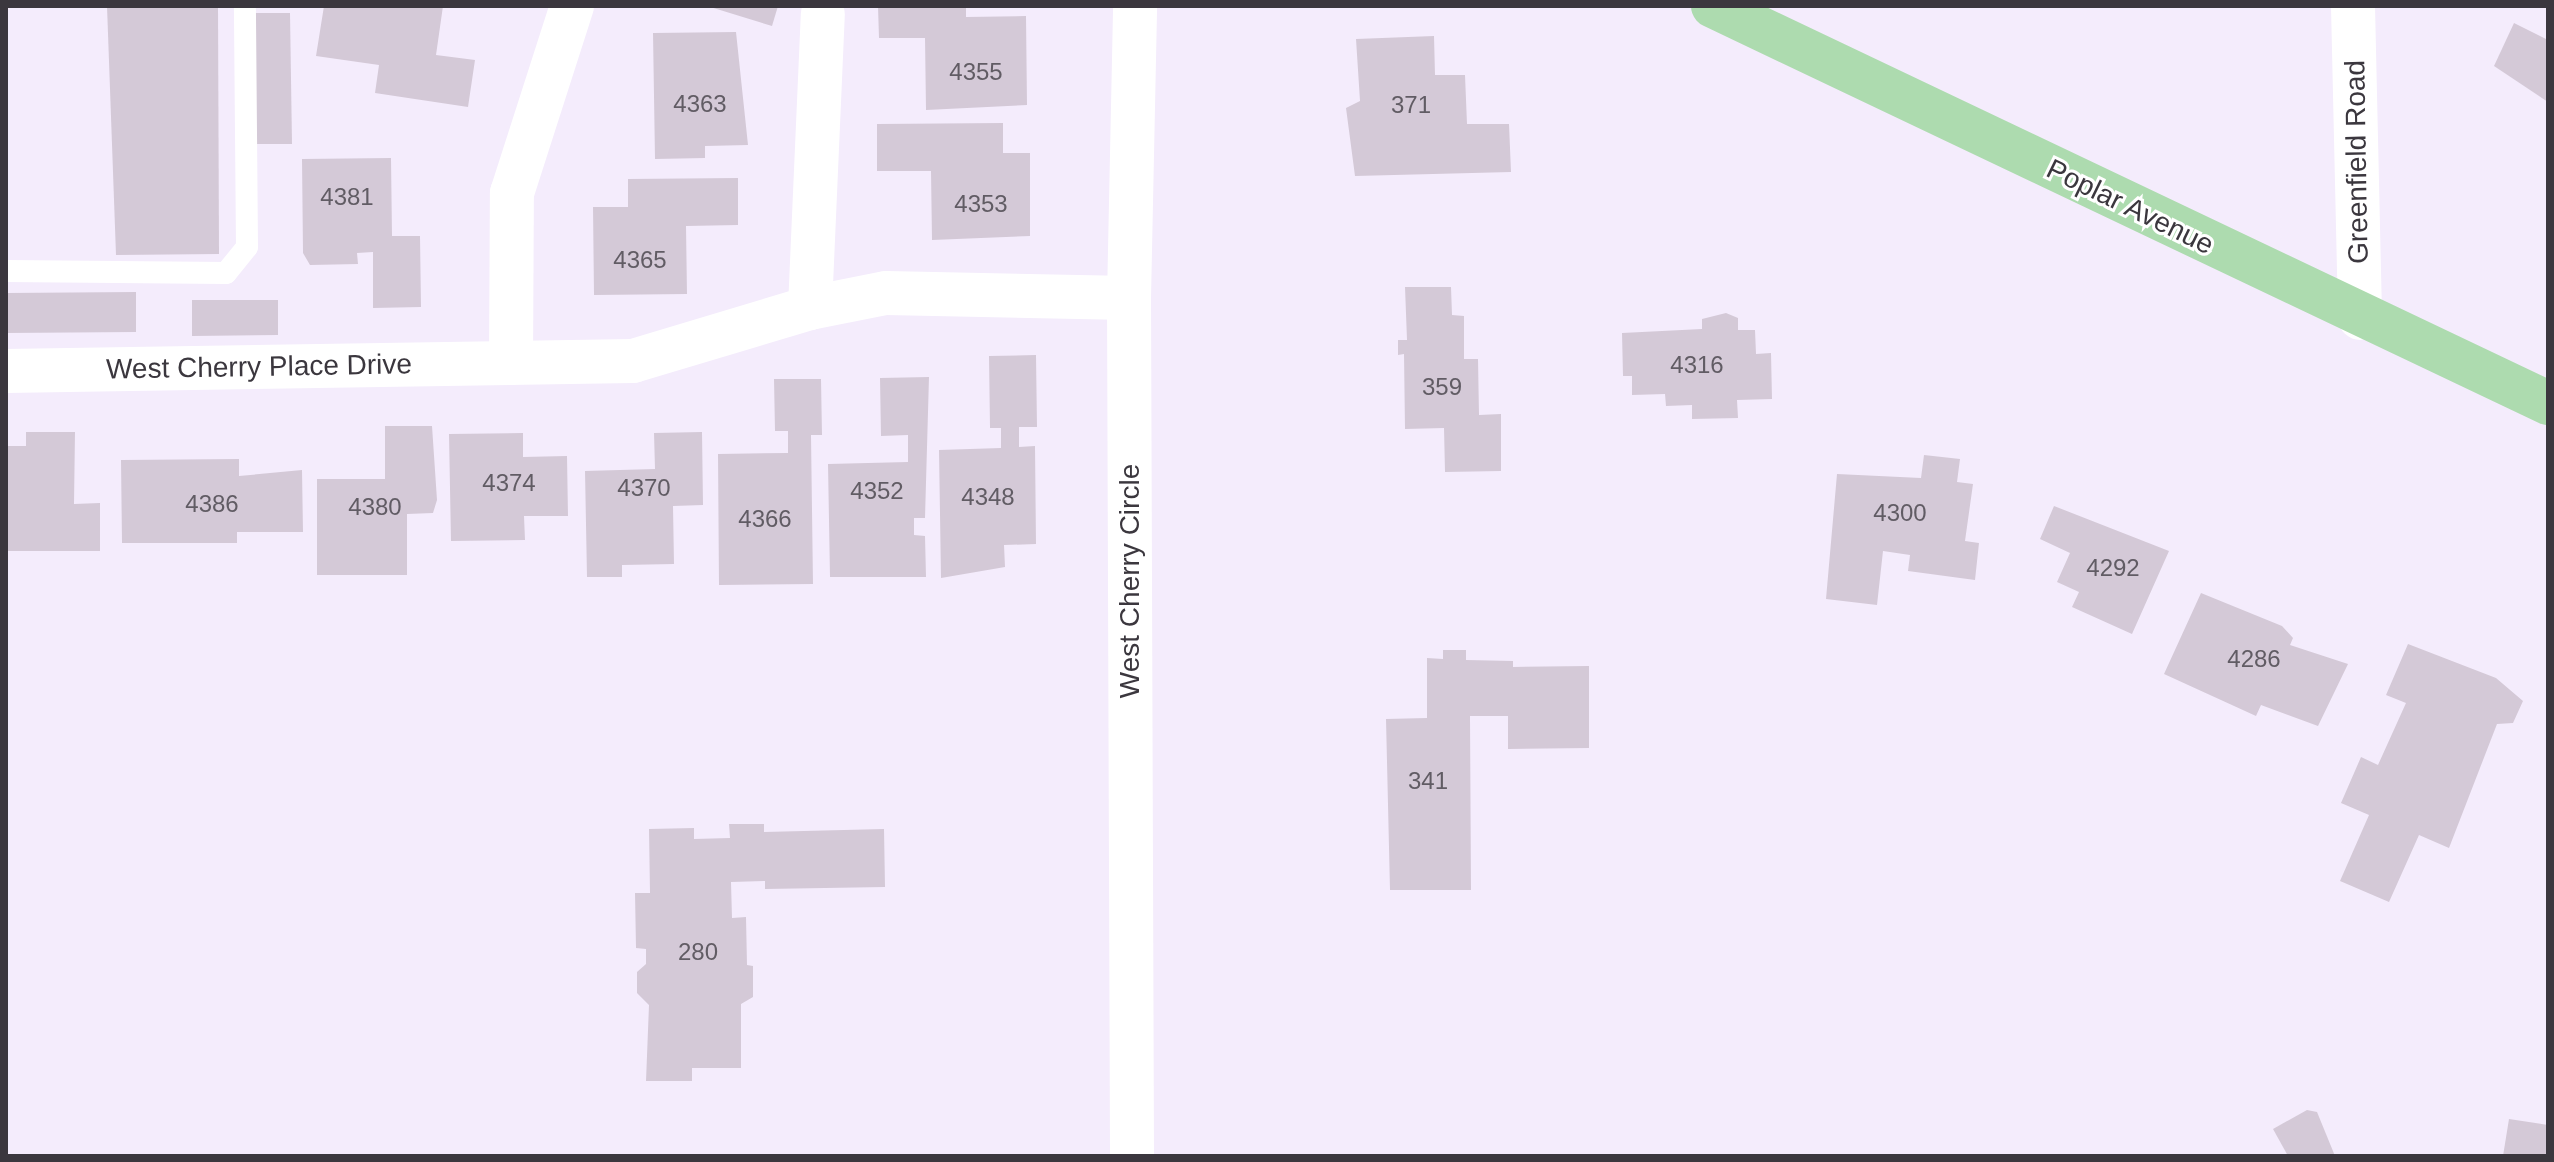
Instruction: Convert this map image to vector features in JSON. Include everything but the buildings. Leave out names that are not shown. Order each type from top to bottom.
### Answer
[{"type":"main road","name":"Poplar Avenue","points":[[1713,6],[2360,318],[2548,403]]},
{"type":"street","points":[[511,363],[512,193],[572,6]]},
{"type":"street","name":"West Cherry Circle","points":[[1132,1156],[1129,298],[1135,6]]},
{"type":"street","name":"Greenfield Road","points":[[2353,6],[2360,318]]},
{"type":"street","points":[[810,308],[823,14]]},
{"type":"street","name":"West Cherry Place Drive","points":[[6,371],[633,361],[810,308],[886,293],[1129,298]]},
{"type":"lane","points":[[6,271],[226,273],[247,247],[245,6]]}]
